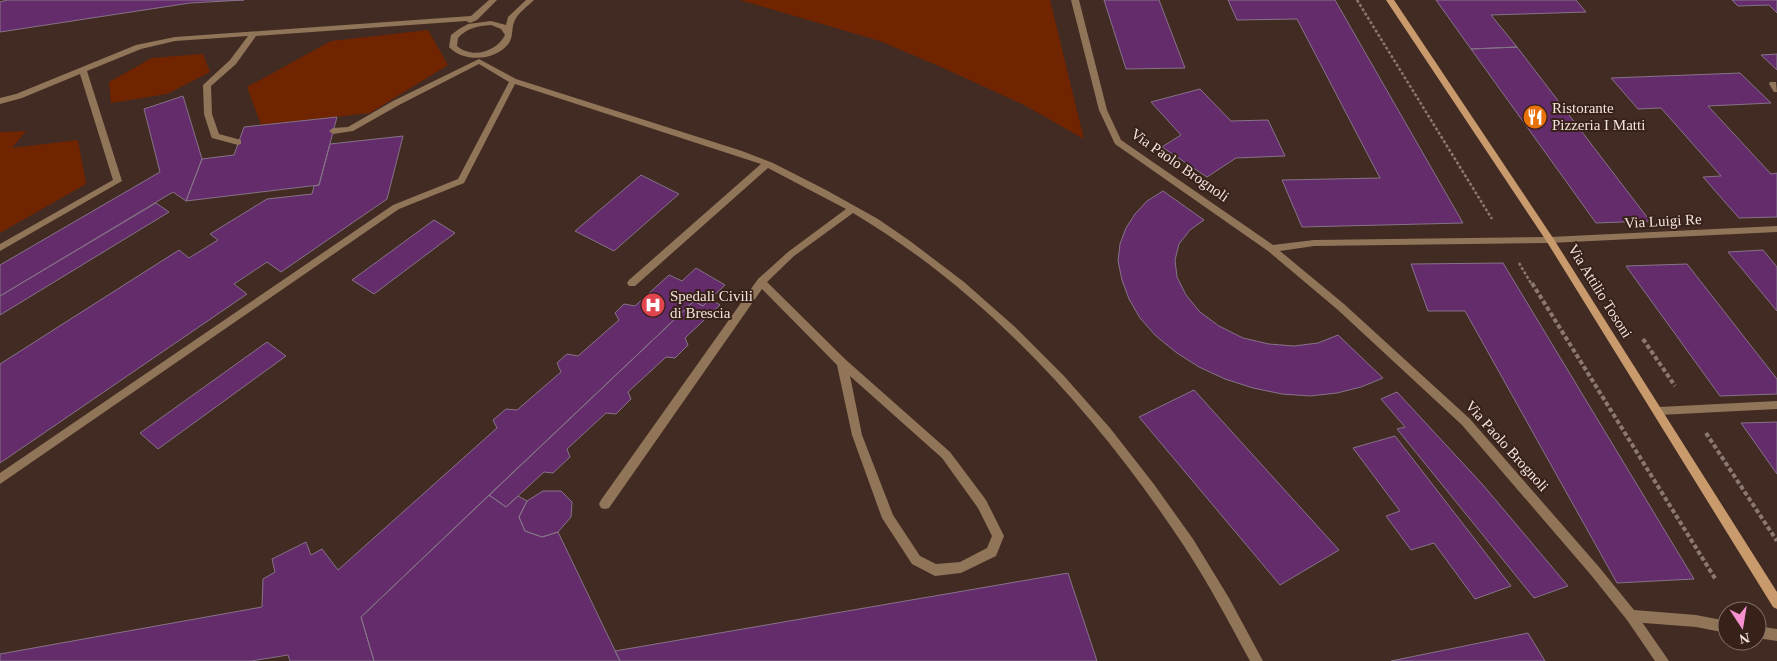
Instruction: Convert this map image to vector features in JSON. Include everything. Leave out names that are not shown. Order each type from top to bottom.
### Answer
[{"type":"main road","name":"Via Attilio Tosoni","points":[[1390,0],[1550,240],[1659,411],[1777,603]]},
{"type":"street","points":[[493,0],[458,32],[452,42],[456,51],[479,58],[513,81],[767,164],[852,209],[905,242],[970,292],[1039,356],[1107,432],[1185,537],[1257,661]]},
{"type":"street","points":[[333,131],[350,129],[496,50],[507,40],[511,19],[530,0]]},
{"type":"street","name":"Via Paolo Brognoli","points":[[1075,0],[1103,110],[1118,142],[1271,249],[1341,307],[1466,422],[1595,571],[1631,616],[1662,661]]},
{"type":"street","points":[[0,101],[19,96],[139,47],[175,40],[254,32],[474,18]]},
{"type":"street","points":[[458,32],[473,25],[491,23],[504,27],[509,35]]},
{"type":"street","points":[[238,142],[215,136],[208,114],[207,85],[233,62],[254,32]]},
{"type":"street","points":[[0,248],[118,181],[83,70]]},
{"type":"street","points":[[0,479],[396,207],[462,181],[513,81]]},
{"type":"street","points":[[632,283],[767,164]]},
{"type":"street","points":[[605,504],[761,282],[791,254],[852,209]]},
{"type":"street","name":"Via Luigi Re","points":[[1550,240],[1777,229]]},
{"type":"street","points":[[1271,249],[1314,243],[1550,240]]},
{"type":"street","points":[[761,282],[842,363],[946,455],[982,504],[998,536],[992,552],[961,567],[935,570],[916,560],[888,518],[857,435],[842,363]]},
{"type":"street","points":[[1659,411],[1777,405]]},
{"type":"street","points":[[1631,616],[1696,621],[1717,625]]},
{"type":"path","points":[[1357,0],[1494,223]]},
{"type":"path","points":[[1518,263],[1716,580]]},
{"type":"shaded area","points":[[740,0],[1050,0],[1084,139],[1024,105],[880,41]]},
{"type":"shaded area","points":[[428,30],[448,65],[370,113],[261,125],[247,87],[331,41]]},
{"type":"shaded area","points":[[203,54],[210,72],[167,94],[111,103],[109,82],[152,58]]},
{"type":"shaded area","points":[[26,131],[12,148],[78,140],[86,184],[0,233],[0,132]]},
{"type":"building","points":[[7,0],[244,0],[190,3],[0,32],[0,2]]},
{"type":"building","points":[[1104,0],[1159,0],[1185,68],[1126,69]]},
{"type":"building","points":[[1228,0],[1335,0],[1463,223],[1302,227],[1282,180],[1380,178],[1297,19],[1237,20]]},
{"type":"building","points":[[1436,0],[1576,0],[1586,12],[1491,15],[1517,47],[1471,49]]},
{"type":"building","points":[[1732,0],[1777,0],[1777,13],[1769,5],[1738,6]]},
{"type":"building","points":[[1517,47],[1650,221],[1596,223],[1471,49]]},
{"type":"building","points":[[1777,54],[1777,70],[1761,55]]},
{"type":"building","points":[[1740,73],[1771,103],[1708,106],[1771,174],[1777,173],[1777,217],[1739,218],[1703,177],[1721,176],[1661,108],[1638,109],[1611,78]]},
{"type":"building","points":[[1200,89],[1231,121],[1268,120],[1285,156],[1236,158],[1207,177],[1162,147],[1181,135],[1151,102]]},
{"type":"building","points":[[183,96],[202,159],[186,201],[173,192],[0,296],[0,265],[160,172],[144,109]]},
{"type":"building","points":[[337,117],[319,185],[186,201],[202,159],[234,155],[244,127]]},
{"type":"building","points":[[403,136],[387,199],[281,272],[267,262],[234,284],[247,294],[0,463],[0,364],[179,250],[189,258],[218,240],[210,234],[267,199],[312,194],[314,186],[319,185],[330,144]]},
{"type":"building","points":[[641,175],[679,194],[614,251],[575,231]]},
{"type":"building","points":[[1163,191],[1204,220],[1190,230],[1179,244],[1175,260],[1177,277],[1186,295],[1200,312],[1219,326],[1243,338],[1269,344],[1294,346],[1318,343],[1338,335],[1383,378],[1361,387],[1337,393],[1310,396],[1282,394],[1253,388],[1225,379],[1199,367],[1177,353],[1156,336],[1140,318],[1129,299],[1118,261],[1120,244],[1126,228],[1135,214],[1147,201]]},
{"type":"building","points":[[156,203],[169,212],[0,315],[0,296]]},
{"type":"building","points":[[434,220],[455,233],[374,294],[352,280]]},
{"type":"building","points":[[1763,250],[1777,267],[1777,311],[1728,252]]},
{"type":"building","points":[[1503,263],[1694,579],[1617,583],[1465,311],[1428,311],[1411,264]]},
{"type":"building","points":[[1687,264],[1777,379],[1777,394],[1720,396],[1626,266]]},
{"type":"building","points":[[696,268],[725,285],[703,306],[694,301],[361,617],[374,661],[290,661],[288,655],[251,661],[0,661],[0,654],[262,607],[263,579],[275,572],[272,559],[306,542],[311,555],[322,549],[338,570],[497,428],[493,420],[506,409],[517,410],[561,372],[557,363],[567,354],[578,356],[619,320],[615,313],[624,304],[635,306],[669,275],[682,281]]},
{"type":"building","points":[[710,299],[720,305],[685,338],[688,345],[675,358],[666,357],[628,392],[631,399],[616,414],[606,413],[567,449],[570,457],[553,473],[544,472],[506,507],[489,495],[694,301],[703,306]]},
{"type":"building","points":[[267,342],[286,356],[158,449],[140,433]]},
{"type":"building","points":[[1194,390],[1339,550],[1280,585],[1139,417]]},
{"type":"building","points":[[1397,392],[1483,485],[1568,586],[1534,598],[1397,429],[1405,427],[1381,399]]},
{"type":"building","points":[[1777,422],[1777,474],[1741,423]]},
{"type":"building","points":[[1395,436],[1511,586],[1475,599],[1434,543],[1411,550],[1386,516],[1400,511],[1353,448]]},
{"type":"building","points":[[543,491],[561,491],[572,502],[571,517],[558,532],[542,537],[525,531],[519,517],[527,501]]},
{"type":"building","points":[[489,495],[506,507],[518,496],[527,501],[519,517],[525,531],[542,537],[558,532],[620,661],[374,661],[361,617]]},
{"type":"building","points":[[1068,573],[1097,661],[620,661],[615,651]]},
{"type":"building","points":[[1528,633],[1545,661],[1391,661]]},
{"type":"place","name":"Ristorante Pizzeria I Matti","points":[[1535,117]]},
{"type":"place","name":"Spedali Civili di Brescia","points":[[653,305]]}]
